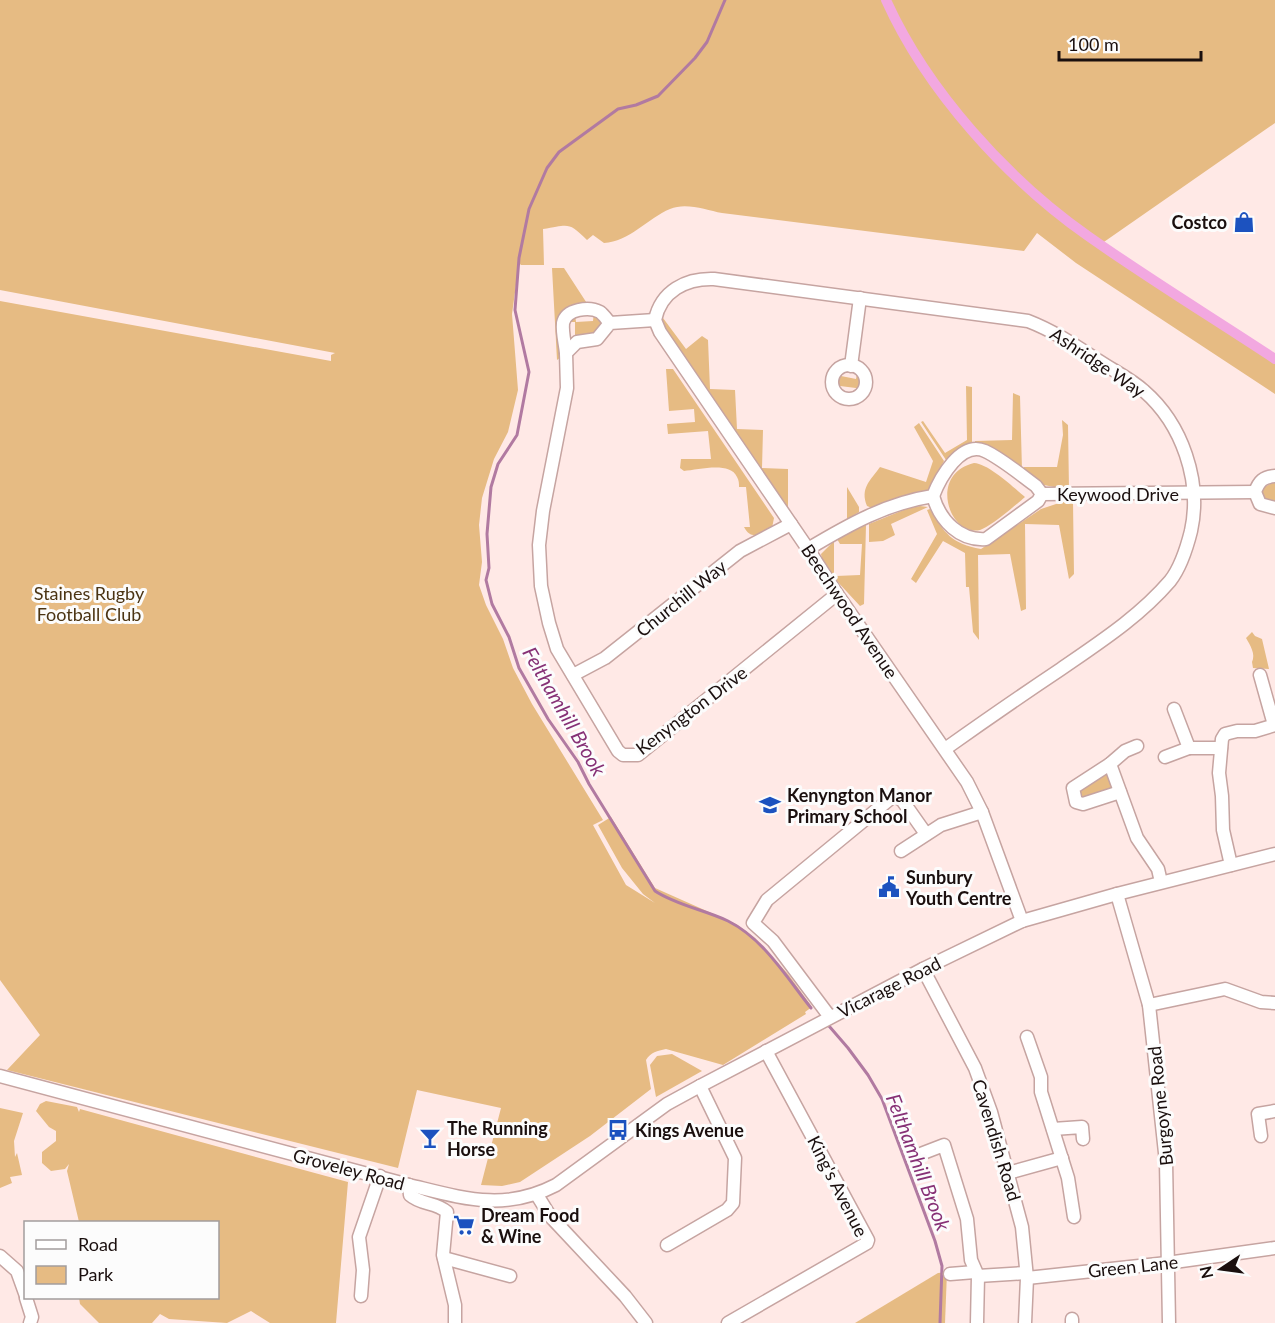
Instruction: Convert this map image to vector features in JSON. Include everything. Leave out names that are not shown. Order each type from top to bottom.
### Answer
[{"type":"street","name":"Ashridge Way","points":[[655,318],[661,300],[683,284],[698,279],[714,279],[1028,321],[1051,329],[1143,390],[1162,409],[1177,430],[1189,466],[1194,494],[1194,517],[1186,549],[1172,578],[1146,606],[1112,634],[945,749]]},
{"type":"street","points":[[851,366],[860,298]]},
{"type":"street","name":"Kenyngton Drive","points":[[610,323],[602,313],[593,310],[574,311],[568,314],[563,322],[567,388],[543,511],[539,545],[541,586],[557,649],[618,751],[623,755],[638,755],[837,594]]},
{"type":"street","points":[[566,353],[577,342],[597,339],[610,323],[655,318]]},
{"type":"street","name":"Beechwood Avenue","points":[[655,318],[660,332],[967,782],[982,812],[1022,921]]},
{"type":"street","name":"Keywood Drive","points":[[984,450],[1036,486],[1042,494],[1038,501],[986,539],[976,540],[964,537],[953,530],[933,496],[946,469],[959,456],[972,451],[984,450]]},
{"type":"street","points":[[1275,476],[1265,477],[1258,483],[1255,492],[1260,504],[1275,508]]},
{"type":"street","name":"Keywood Drive","points":[[1042,494],[1255,492]]},
{"type":"street","points":[[808,549],[842,528],[887,507],[912,499],[933,496]]},
{"type":"street","name":"Churchill Way","points":[[573,675],[605,658],[740,551],[791,524]]},
{"type":"street","points":[[1231,865],[1223,830],[1219,773],[1222,739],[1225,734],[1255,731],[1274,725],[1260,675]]},
{"type":"street","points":[[1174,709],[1189,748]]},
{"type":"street","points":[[1120,792],[1083,804],[1076,802],[1073,788],[1110,764],[1125,751],[1137,746]]},
{"type":"street","points":[[1165,757],[1189,748],[1221,748]]},
{"type":"street","points":[[1110,764],[1137,838],[1158,869],[1161,882]]},
{"type":"street","points":[[830,1017],[773,941],[753,923],[767,900],[891,798],[896,797],[902,800],[926,834]]},
{"type":"street","points":[[901,851],[941,825],[982,812]]},
{"type":"street","name":"Vicarage Road","points":[[537,1195],[556,1185],[667,1104],[922,969],[1022,921],[1161,882],[1275,854]]},
{"type":"street","name":"Burgoyne Road","points":[[1117,894],[1149,1005],[1166,1162],[1169,1323]]},
{"type":"street","name":"Cavendish Road","points":[[922,969],[975,1068],[991,1112],[1022,1227],[1026,1275],[1025,1323]]},
{"type":"street","points":[[1149,1005],[1225,988],[1261,1002],[1275,1003]]},
{"type":"street","points":[[1027,1037],[1041,1077],[1041,1092],[1068,1178],[1074,1217]]},
{"type":"street","name":"King's Avenue","points":[[728,1323],[867,1243],[868,1240],[765,1051]]},
{"type":"street","name":"Groveley Road","points":[[0,1076],[409,1185],[470,1199],[513,1200],[537,1195]]},
{"type":"street","points":[[667,1245],[727,1210],[733,1203],[735,1158],[700,1086]]},
{"type":"street","points":[[1261,1136],[1258,1114],[1275,1111]]},
{"type":"street","points":[[1053,1129],[1082,1127],[1083,1139]]},
{"type":"street","points":[[918,1155],[944,1145],[967,1219],[971,1260],[976,1274],[977,1323]]},
{"type":"street","points":[[1008,1173],[1062,1158]]},
{"type":"street","points":[[361,1296],[363,1270],[359,1237],[380,1176]]},
{"type":"street","points":[[409,1185],[410,1195],[415,1200],[441,1206],[447,1212],[444,1258],[455,1305],[455,1323]]},
{"type":"street","points":[[537,1195],[550,1216],[626,1296],[646,1323]]},
{"type":"street","name":"Green Lane","points":[[950,1274],[1026,1275],[1167,1263],[1275,1248]]},
{"type":"street","points":[[0,1256],[17,1271],[24,1291]]},
{"type":"street","points":[[444,1258],[510,1276]]},
{"type":"street","points":[[27,1299],[32,1317],[30,1323]]},
{"type":"green space","name":"Staines Rugby Football Club","points":[[0,0],[1275,0],[1275,123],[1101,244],[1275,359],[1275,394],[1076,263],[1037,233],[1024,251],[722,213],[683,206],[662,213],[622,239],[613,242],[604,243],[593,235],[587,240],[568,226],[543,229],[544,265],[521,265],[519,263],[512,314],[518,390],[508,432],[494,459],[482,498],[479,525],[482,562],[479,585],[513,668],[532,704],[603,820],[593,825],[626,885],[655,903],[643,894],[622,868],[598,825],[611,817],[655,888],[736,924],[755,938],[788,974],[812,1007],[805,1012],[806,1014],[723,1065],[666,1049],[657,1051],[646,1060],[651,1089],[590,1136],[520,1182],[502,1186],[481,1185],[501,1108],[417,1090],[398,1168],[7,1070],[40,1035],[0,980],[0,301],[331,361],[331,355],[335,353],[0,290]]},
{"type":"green space","points":[[552,268],[564,268],[590,308],[569,309],[561,357],[557,360]]},
{"type":"green space","points":[[594,312],[601,318],[598,329],[590,336],[569,344],[568,338],[575,337],[575,322],[567,322],[575,314],[576,322],[593,321]]},
{"type":"green space","points":[[661,318],[686,349],[702,336],[708,340],[710,389],[735,390],[737,429],[763,430],[762,468],[788,469],[788,508],[694,370],[692,371],[661,326]]},
{"type":"green space","points":[[666,369],[673,369],[774,518],[772,528],[753,535],[744,527],[750,527],[746,487],[739,487],[738,479],[733,472],[721,468],[684,471],[680,468],[681,459],[711,459],[708,431],[668,434],[667,424],[695,422],[694,409],[669,411]]},
{"type":"green space","points":[[842,372],[841,376],[856,379],[857,374],[862,381],[860,389],[856,392],[856,388],[840,386],[839,389],[837,388],[836,376]]},
{"type":"green space","points":[[966,386],[972,387],[972,446],[955,452],[946,460],[921,422],[923,421],[945,453],[967,440]]},
{"type":"green space","points":[[1013,393],[1020,396],[1022,470],[975,446],[975,441],[1012,440]]},
{"type":"green space","points":[[1062,420],[1068,425],[1069,490],[1039,484],[1024,473],[1024,467],[1057,467],[1063,435]]},
{"type":"green space","points":[[919,423],[944,461],[929,490],[872,508],[867,506],[865,489],[880,467],[926,482],[933,461],[914,427]]},
{"type":"green space","points":[[974,463],[987,467],[1025,497],[980,530],[969,530],[960,524],[952,515],[948,503],[951,479],[960,469]]},
{"type":"green space","points":[[1275,481],[1275,504],[1263,498],[1263,488]]},
{"type":"green space","points":[[847,487],[859,507],[859,512],[847,520]]},
{"type":"green space","points":[[1062,502],[1073,502],[1074,574],[1069,579],[1059,525],[1025,524],[1026,609],[1021,611],[1010,554],[978,555],[979,640],[973,632],[969,587],[966,587],[965,553],[943,541],[916,583],[911,579],[937,534],[927,510],[930,509],[950,536],[963,544],[981,549],[1041,509]]},
{"type":"green space","points":[[928,507],[891,524],[895,535],[883,541],[869,542],[869,524],[906,509]]},
{"type":"green space","points":[[866,525],[864,604],[860,606],[835,579],[836,576],[860,575],[862,544],[840,544],[837,539]]},
{"type":"green space","points":[[834,541],[834,577],[821,554]]},
{"type":"green space","points":[[1252,632],[1262,639],[1269,669],[1253,668],[1253,653],[1246,638]]},
{"type":"green space","points":[[1107,773],[1112,788],[1109,791],[1081,798],[1078,791]]},
{"type":"green space","points":[[672,1054],[702,1071],[656,1097],[650,1065],[657,1056]]},
{"type":"green space","points":[[46,1101],[77,1107],[79,1112],[80,1109],[348,1182],[336,1323],[270,1323],[251,1311],[227,1323],[169,1319],[160,1314],[152,1323],[99,1323],[80,1304],[79,1299],[219,1299],[219,1221],[79,1221],[67,1171],[69,1164],[65,1169],[51,1171],[42,1163],[42,1152],[56,1141],[56,1131],[49,1127],[36,1111],[40,1104]]},
{"type":"green space","points":[[0,1108],[23,1113],[14,1141],[15,1157],[17,1153],[22,1175],[10,1177],[12,1183],[0,1188]]},
{"type":"green space","points":[[947,1272],[945,1323],[855,1323],[938,1273]]},
{"type":"waterway","name":"Felthamhill Brook","points":[[725,0],[707,42],[695,58],[658,96],[618,109],[559,152],[547,168],[529,209],[519,258],[515,310],[529,372],[517,435],[498,464],[491,487],[487,534],[489,568],[486,580],[492,604],[509,637],[519,668],[655,891],[672,900],[728,921],[741,929],[774,960],[811,1008]]},
{"type":"waterway","points":[[886,0],[923,67],[947,100],[972,131],[1028,188],[1111,252],[1275,359]]},
{"type":"waterway","name":"Felthamhill Brook","points":[[829,1026],[868,1075],[882,1099],[935,1241],[942,1266],[940,1323]]},
{"type":"place","name":"Costco","points":[[1244,222]]},
{"type":"place","name":"Kenyngton Manor Primary School","points":[[770,805]]},
{"type":"place","name":"Sunbury Youth Centre","points":[[889,887]]},
{"type":"place","name":"Kings Avenue","points":[[618,1130]]},
{"type":"place","name":"The Running Horse","points":[[430,1138]]},
{"type":"place","name":"Dream Food & Wine","points":[[464,1225]]}]
